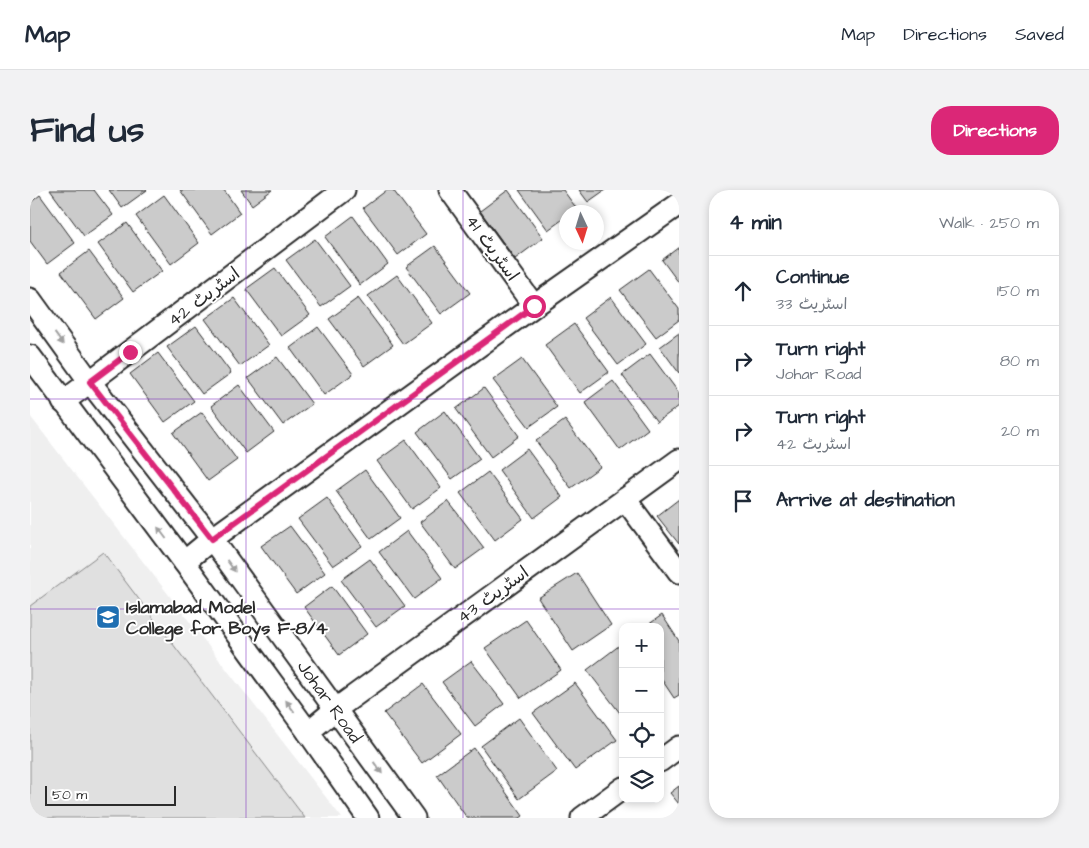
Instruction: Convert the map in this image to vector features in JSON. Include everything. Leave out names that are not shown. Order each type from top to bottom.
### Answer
[{"type":"street","name":"اسٹریٹ 42","points":[[63,402],[344,190]]},
{"type":"street","name":"اسٹریٹ 41","points":[[450,190],[534,306]]},
{"type":"street","points":[[184,562],[212,539],[534,306],[679,204]]},
{"type":"street","name":"Johar Road","points":[[30,300],[90,382],[212,539],[414,818]]},
{"type":"street","name":"Johar Road","points":[[30,356],[184,562],[368,818]]},
{"type":"street","name":"اسٹریٹ 43","points":[[308,732],[336,709],[679,460]]},
{"type":"street","points":[[625,500],[679,572]]},
{"type":"street","points":[[664,758],[679,747]]},
{"type":"street","points":[[582,818],[619,791]]},
{"type":"shaded area","name":"Islamabad Model College for Boys F-8/4","points":[[30,416],[342,818],[30,818]]},
{"type":"shaded area","name":"Islamabad Model College for Boys F-8/4","points":[[103,552],[305,818],[30,818],[30,606]]},
{"type":"building","points":[[50,190],[94,190],[113,215],[84,236]]},
{"type":"building","points":[[109,190],[147,190],[122,208]]},
{"type":"building","points":[[180,190],[224,190],[240,213],[212,234]]},
{"type":"building","points":[[241,190],[272,190],[252,205]]},
{"type":"building","points":[[387,190],[393,190],[426,234],[398,255],[363,208]]},
{"type":"building","points":[[508,190],[543,238],[515,259],[480,211]]},
{"type":"building","points":[[519,190],[563,190],[574,205],[559,205],[559,222],[548,230]]},
{"type":"building","points":[[579,190],[605,190],[588,202]]},
{"type":"building","points":[[40,195],[75,243],[47,264],[30,241],[30,203]]},
{"type":"building","points":[[164,195],[199,243],[171,264],[136,216]]},
{"type":"building","points":[[353,216],[388,264],[360,285],[325,237]]},
{"type":"building","points":[[127,223],[162,271],[133,292],[98,244]]},
{"type":"building","points":[[315,239],[350,286],[321,307],[286,260]]},
{"type":"building","points":[[435,246],[470,293],[441,314],[406,267]]},
{"type":"building","points":[[679,247],[679,283],[662,260]]},
{"type":"building","points":[[89,251],[124,298],[96,319],[61,272]]},
{"type":"building","points":[[275,268],[310,315],[281,336],[246,289]]},
{"type":"building","points":[[649,269],[679,309],[679,320],[656,337],[620,290]]},
{"type":"building","points":[[397,275],[432,323],[403,344],[368,296]]},
{"type":"building","points":[[611,297],[646,344],[618,365],[583,318]]},
{"type":"building","points":[[234,298],[269,345],[240,366],[205,319]]},
{"type":"building","points":[[358,298],[393,345],[364,366],[329,319]]},
{"type":"building","points":[[574,324],[609,372],[580,393],[545,345]]},
{"type":"building","points":[[196,326],[231,373],[202,394],[167,347]]},
{"type":"building","points":[[318,327],[353,374],[324,395],[290,348]]},
{"type":"building","points":[[679,333],[679,373],[660,347]]},
{"type":"building","points":[[158,353],[194,401],[165,422],[130,374]]},
{"type":"building","points":[[650,354],[679,393],[679,406],[657,422],[622,375]]},
{"type":"building","points":[[277,357],[312,404],[283,425],[248,378]]},
{"type":"building","points":[[522,359],[557,407],[529,427],[493,380]]},
{"type":"building","points":[[613,381],[648,429],[620,450],[585,402]]},
{"type":"building","points":[[239,385],[274,432],[246,453],[211,406]]},
{"type":"building","points":[[484,388],[519,436],[491,457],[456,409]]},
{"type":"building","points":[[445,411],[480,459],[452,479],[417,432]]},
{"type":"building","points":[[202,412],[237,460],[208,481],[173,433]]},
{"type":"building","points":[[565,420],[600,467],[571,488],[536,441]]},
{"type":"building","points":[[406,440],[441,488],[412,509],[377,461]]},
{"type":"building","points":[[527,449],[562,497],[534,518],[499,470]]},
{"type":"building","points":[[365,470],[400,518],[371,539],[336,491]]},
{"type":"building","points":[[488,472],[523,519],[495,540],[460,493]]},
{"type":"building","points":[[327,498],[362,546],[333,566],[298,519]]},
{"type":"building","points":[[679,499],[679,544],[657,516]]},
{"type":"building","points":[[448,501],[484,548],[455,569],[420,522]]},
{"type":"building","points":[[290,526],[325,573],[296,594],[261,546]]},
{"type":"building","points":[[407,531],[442,578],[414,599],[379,552]]},
{"type":"building","points":[[370,559],[405,606],[376,627],[341,580]]},
{"type":"building","points":[[577,573],[611,625],[573,651],[538,598]]},
{"type":"building","points":[[332,586],[367,634],[339,655],[304,607]]},
{"type":"building","points":[[662,615],[679,641],[679,695],[674,698],[664,683],[664,623],[651,623]]},
{"type":"building","points":[[526,620],[561,670],[521,698],[485,648]]},
{"type":"building","points":[[619,646],[619,712],[587,670]]},
{"type":"building","points":[[471,661],[504,704],[475,726],[442,682]]},
{"type":"building","points":[[575,683],[617,740],[575,770],[533,713]]},
{"type":"building","points":[[423,684],[461,734],[422,763],[384,713]]},
{"type":"building","points":[[519,718],[557,771],[519,799],[481,746]]},
{"type":"building","points":[[474,748],[523,816],[520,818],[467,818],[437,775]]},
{"type":"building","points":[[679,786],[679,804],[670,793]]},
{"type":"place","name":"Islamabad Model College for Boys F-8/4","points":[[108,617]]},
{"type":"route","points":[[130,352],[90,382],[212,539],[534,306]]}]
